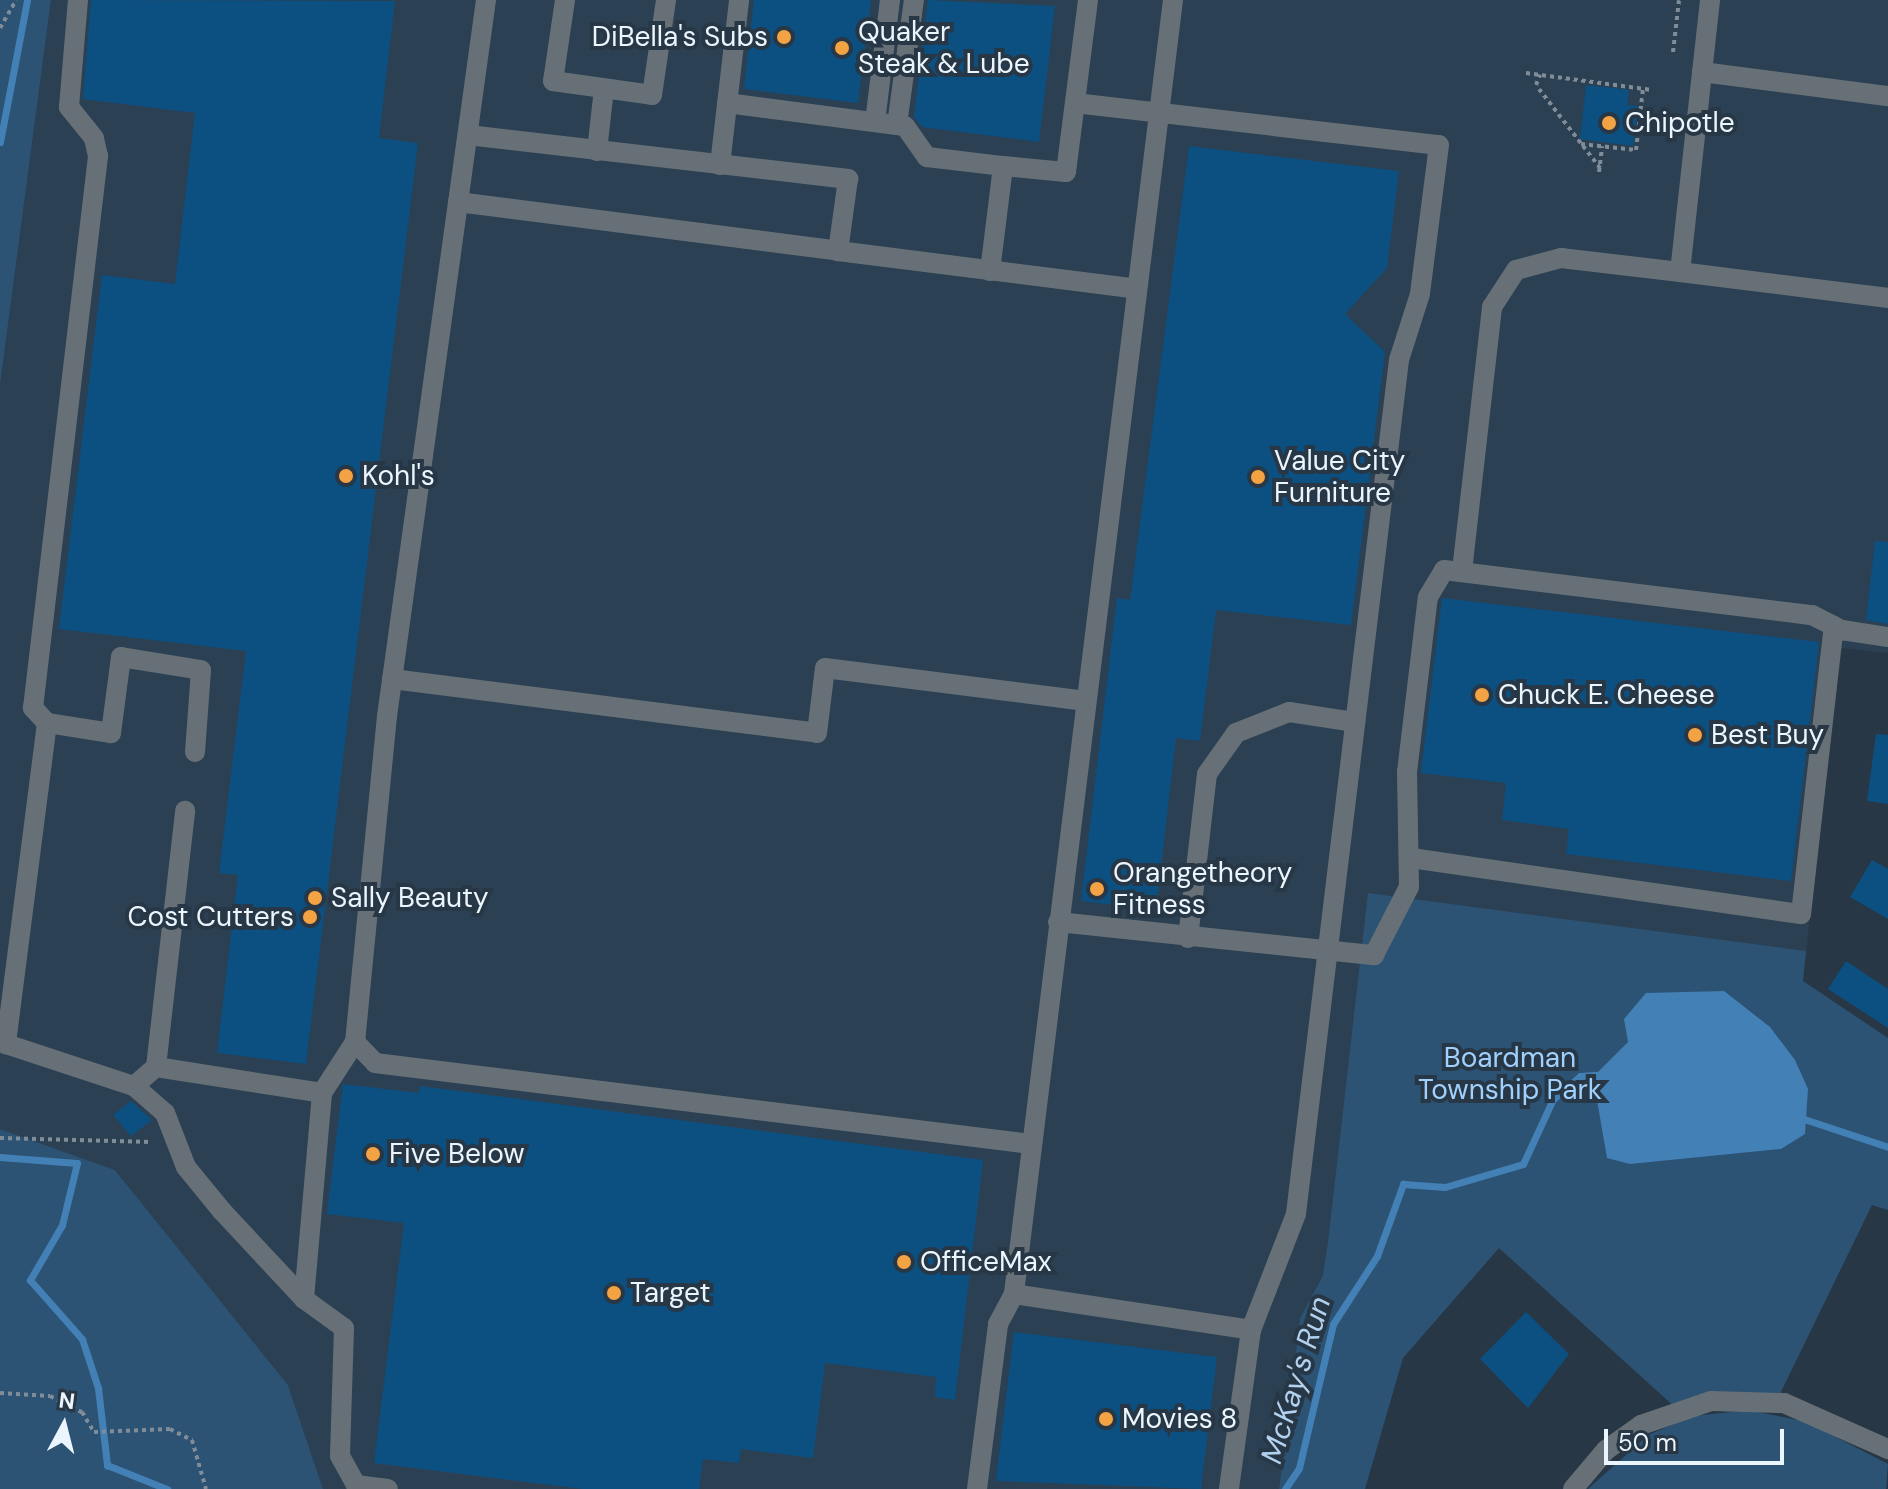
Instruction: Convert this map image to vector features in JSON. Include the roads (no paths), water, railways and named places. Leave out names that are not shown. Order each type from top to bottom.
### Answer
[{"type":"street","points":[[78,0],[69,107],[94,138],[98,156],[33,708],[47,723],[111,733],[121,657],[201,670],[195,752]]},
{"type":"street","points":[[486,0],[392,679],[352,1015],[355,1042],[375,1063],[1031,1144]]},
{"type":"street","points":[[565,0],[553,81],[652,95],[666,0]]},
{"type":"street","points":[[720,165],[739,0]]},
{"type":"street","points":[[875,122],[890,0]]},
{"type":"street","points":[[897,125],[914,0]]},
{"type":"street","points":[[727,103],[897,125],[927,157],[1066,172],[1088,0]]},
{"type":"street","points":[[977,1489],[998,1324],[1014,1294],[1173,0]]},
{"type":"street","points":[[1680,272],[1710,0]]},
{"type":"street","points":[[1702,72],[1888,96]]},
{"type":"street","points":[[597,151],[604,89]]},
{"type":"street","points":[[1075,103],[1439,145],[1420,294],[1399,360],[1296,1214],[1251,1330],[1229,1489]]},
{"type":"street","points":[[468,135],[848,179],[838,251]]},
{"type":"street","points":[[990,271],[1003,166]]},
{"type":"street","points":[[458,202],[1137,289]]},
{"type":"street","points":[[1462,571],[1492,307],[1516,270],[1561,258],[1888,298]]},
{"type":"street","points":[[1058,922],[1328,955],[1374,955],[1409,887],[1411,858],[1407,772],[1428,597],[1444,570],[1812,615],[1834,626],[1888,637]]},
{"type":"street","points":[[1411,858],[1801,914],[1834,626]]},
{"type":"street","points":[[392,679],[817,733],[825,668],[1086,701]]},
{"type":"street","points":[[1188,938],[1207,774],[1236,733],[1289,712],[1355,722]]},
{"type":"street","points":[[47,723],[6,1044],[134,1086],[165,1113],[186,1167],[304,1299],[344,1328],[340,1456],[356,1485],[388,1489]]},
{"type":"street","points":[[134,1086],[156,1067],[185,811]]},
{"type":"street","points":[[304,1299],[322,1093],[355,1042]]},
{"type":"street","points":[[156,1067],[322,1093]]},
{"type":"street","points":[[1014,1294],[1251,1330]]},
{"type":"street","points":[[1573,1489],[1606,1450],[1641,1425],[1711,1401],[1784,1403],[1888,1449]]},
{"type":"waterway","points":[[0,142],[27,0]]},
{"type":"waterway","name":"McKay's Run","points":[[1285,1489],[1299,1468],[1333,1324],[1377,1256],[1403,1184],[1445,1187],[1523,1164],[1553,1099],[1580,1076],[1607,1074]]},
{"type":"waterway","name":"McKay's Run","points":[[1798,1117],[1888,1147]]},
{"type":"waterway","points":[[0,1157],[77,1163],[62,1225],[30,1280],[82,1339],[98,1388],[107,1465],[167,1489]]},
{"type":"place","name":"DiBella's Subs","points":[[784,37]]},
{"type":"place","name":"Quaker Steak & Lube","points":[[842,48]]},
{"type":"place","name":"Chipotle","points":[[1609,123]]},
{"type":"place","name":"Kohl's","points":[[346,476]]},
{"type":"place","name":"Value City Furniture","points":[[1258,477]]},
{"type":"place","name":"Chuck E. Cheese","points":[[1482,695]]},
{"type":"place","name":"Best Buy","points":[[1695,735]]},
{"type":"place","name":"Orangetheory Fitness","points":[[1097,889]]},
{"type":"place","name":"Sally Beauty","points":[[315,898]]},
{"type":"place","name":"Cost Cutters","points":[[310,917]]},
{"type":"place","name":"Five Below","points":[[373,1154]]},
{"type":"place","name":"OfficeMax","points":[[904,1262]]},
{"type":"place","name":"Target","points":[[614,1293]]},
{"type":"place","name":"Movies 8","points":[[1106,1419]]},
{"type":"park label","name":"Boardman Township Park","points":[[1510,1074]]}]
